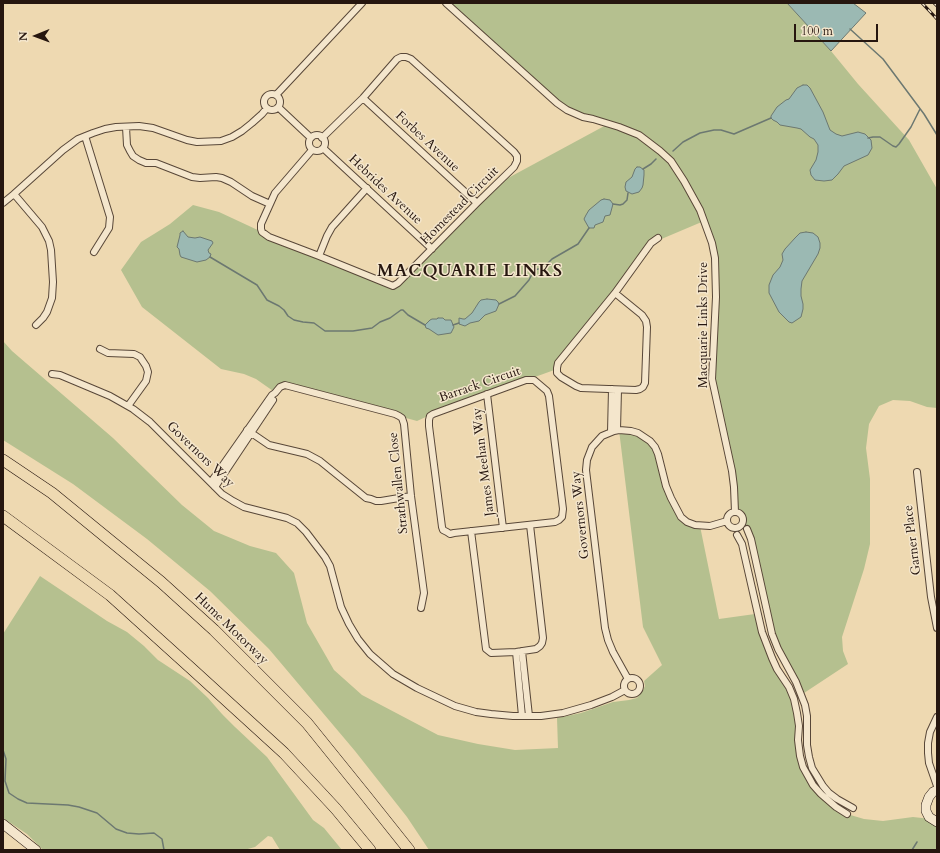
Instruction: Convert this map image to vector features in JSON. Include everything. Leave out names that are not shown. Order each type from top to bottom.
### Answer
[{"type":"highway","name":"Hume Motorway","points":[[3,460],[52,493],[161,582],[214,630],[307,724],[409,850]]},
{"type":"highway","points":[[3,516],[110,596],[193,670],[284,753],[336,809],[370,850]]},
{"type":"street","points":[[276,95],[362,3]]},
{"type":"street","name":"Macquarie Links Drive","points":[[446,3],[557,103],[567,110],[583,117],[619,127],[639,135],[671,161],[684,181],[700,210],[712,243],[715,258],[716,297],[712,380],[732,471],[735,512]]},
{"type":"street","name":"Homestead Circuit","points":[[312,150],[278,189],[270,204],[261,229],[264,234],[269,237],[393,286],[398,283],[476,203],[514,167],[517,161],[517,156],[514,152],[411,59],[406,57],[397,59],[363,98],[322,138]]},
{"type":"street","points":[[267,108],[264,103],[266,97],[271,94],[276,95]]},
{"type":"street","points":[[276,95],[279,99],[278,107]]},
{"type":"street","name":"Forbes Avenue","points":[[363,98],[476,203]]},
{"type":"street","points":[[267,108],[272,109],[278,107]]},
{"type":"street","points":[[278,107],[311,138]]},
{"type":"street","points":[[3,203],[63,150],[78,139],[85,136],[105,129],[139,126],[153,128],[197,142],[222,141],[242,131],[267,108]]},
{"type":"street","points":[[126,127],[127,145],[133,156],[138,160],[146,163],[160,164],[192,177],[222,178],[231,182],[252,196],[270,204]]},
{"type":"street","points":[[85,136],[110,217],[110,228],[94,252]]},
{"type":"street","points":[[320,136],[324,143],[323,148],[318,151],[312,150],[309,145],[311,138],[320,136]]},
{"type":"street","name":"Hebrides Avenue","points":[[323,148],[432,249]]},
{"type":"street","points":[[319,256],[332,227],[367,188]]},
{"type":"street","points":[[14,194],[42,227],[49,241],[51,250],[53,282],[52,298],[47,312],[36,325]]},
{"type":"street","points":[[615,293],[642,315],[647,327],[645,383],[643,387],[636,390],[581,388],[560,377],[557,368],[558,363],[615,293],[651,243],[658,238]]},
{"type":"street","points":[[100,349],[108,353],[134,354],[140,357],[146,366],[148,372],[146,382],[128,406]]},
{"type":"street","name":"Governors Way","points":[[52,374],[60,375],[94,389],[128,406],[150,422],[222,494],[233,501],[244,507],[287,518],[297,523],[326,556],[341,607],[358,639],[370,654],[393,674],[422,690],[455,706],[476,712],[513,716],[541,716],[570,711],[612,697],[625,690]]},
{"type":"street","name":"Barrack Circuit","points":[[530,380],[534,380],[545,389],[548,393],[563,513],[561,518],[556,521],[530,525],[450,534],[442,529],[429,420],[430,416],[487,394],[530,380]]},
{"type":"street","name":"Strathwallen Close","points":[[249,432],[275,397],[275,393],[280,387],[285,385],[395,414],[402,418],[404,423],[411,496],[424,593],[421,608]]},
{"type":"street","points":[[615,389],[614,431],[630,431],[638,433],[650,440],[658,454],[666,486],[671,498],[687,522],[695,525],[710,526],[727,521]]},
{"type":"street","name":"James Meehan Way","points":[[487,394],[503,528]]},
{"type":"street","name":"Governors Way","points":[[614,431],[602,436],[592,447],[589,452],[586,470],[605,628],[613,652],[628,679]]},
{"type":"street","points":[[213,485],[249,432],[269,445],[307,454],[320,461],[366,498],[381,501],[411,496]]},
{"type":"street","name":"Garner Place","points":[[917,472],[932,603],[937,628]]},
{"type":"street","points":[[735,512],[739,513],[743,520],[738,527],[729,525],[727,521],[729,515],[735,512]]},
{"type":"street","points":[[472,531],[486,649],[491,653],[519,651],[536,649],[542,643],[543,638],[530,525]]},
{"type":"street","points":[[748,529],[772,634],[778,649],[796,682],[805,706],[807,716],[807,745],[812,768],[823,786],[830,793],[837,799],[853,808]]},
{"type":"street","points":[[737,536],[742,544],[766,644],[777,669],[789,687],[794,699],[797,714],[800,756],[803,767],[813,785],[821,794],[847,814]]},
{"type":"street","points":[[519,651],[525,716]]},
{"type":"street","points":[[633,678],[638,680],[640,690],[637,694],[628,694],[625,690],[624,683],[628,679],[633,678]]},
{"type":"street","points":[[937,716],[930,732],[928,748],[929,763],[937,786]]},
{"type":"street","points":[[936,823],[928,814],[926,805],[928,796],[937,790]]},
{"type":"street","points":[[3,824],[36,850]]},
{"type":"green space","name":"MACQUARIE LINKS","points":[[446,3],[787,3],[909,140],[937,189],[937,408],[927,407],[910,401],[893,400],[879,406],[869,424],[866,448],[870,479],[870,544],[864,569],[842,637],[843,651],[848,664],[801,695],[771,630],[752,541],[742,520],[741,514],[735,512],[734,487],[713,379],[716,259],[704,221],[652,243],[557,369],[417,421],[286,385],[276,393],[256,379],[244,374],[221,369],[142,307],[121,270],[141,242],[170,224],[193,205],[219,212],[262,232],[392,286],[497,184],[608,124],[567,110]]},
{"type":"green space","points":[[3,341],[12,351],[113,438],[182,505],[214,531],[250,546],[276,553],[294,573],[307,623],[334,670],[362,695],[438,735],[515,750],[558,748],[557,718],[581,713],[613,702],[637,698],[645,686],[644,681],[662,665],[643,627],[619,430],[631,431],[650,440],[671,498],[687,522],[700,526],[719,619],[755,614],[772,658],[792,695],[800,755],[813,785],[847,814],[864,819],[883,821],[913,817],[931,819],[937,826],[937,850],[429,850],[407,817],[355,751],[269,649],[210,591],[147,539],[73,484],[3,440]]},
{"type":"green space","points":[[40,576],[107,621],[127,632],[158,660],[190,681],[267,757],[313,820],[324,828],[342,850],[280,850],[272,837],[268,836],[255,847],[244,850],[43,850],[27,834],[3,818],[3,634]]},
{"type":"water","points":[[787,3],[853,3],[866,13],[831,51]]},
{"type":"water","points":[[807,85],[810,88],[823,112],[830,130],[842,136],[858,132],[865,134],[871,140],[872,148],[868,155],[844,166],[832,180],[815,180],[811,175],[810,170],[816,160],[818,152],[818,145],[814,139],[801,129],[780,125],[771,118],[777,107],[789,99],[797,88]]},
{"type":"water","points":[[637,167],[644,170],[643,185],[639,192],[632,194],[626,191],[625,187],[626,182],[632,177]]},
{"type":"water","points":[[604,199],[610,200],[613,204],[610,215],[605,216],[603,222],[595,225],[594,228],[589,228],[584,219],[586,215],[589,210]]},
{"type":"water","points":[[183,231],[188,237],[200,237],[212,241],[213,243],[208,250],[211,254],[210,257],[206,260],[197,262],[181,257],[177,247],[180,233]]},
{"type":"water","points":[[800,233],[813,233],[818,237],[820,248],[802,281],[801,296],[803,309],[801,317],[792,323],[779,312],[769,293],[769,285],[773,275],[780,267],[783,260],[782,254],[785,249]]},
{"type":"water","points":[[481,300],[496,300],[498,302],[499,304],[496,311],[485,315],[479,321],[465,326],[459,324],[459,318],[465,319],[472,313]]},
{"type":"water","points":[[438,318],[451,320],[454,327],[451,333],[438,335],[426,328],[425,325],[430,320]]},
{"type":"waterway","points":[[850,29],[883,59],[924,114],[937,135]]},
{"type":"waterway","points":[[868,138],[880,137],[896,147],[911,127],[920,109]]},
{"type":"waterway","points":[[673,151],[683,142],[700,133],[721,130],[734,134],[771,118]]},
{"type":"waterway","points":[[643,169],[656,159]]},
{"type":"waterway","points":[[613,204],[623,204],[627,200],[628,193]]},
{"type":"waterway","points":[[499,304],[515,296],[529,280],[534,270],[543,268],[552,259],[578,244],[589,228]]},
{"type":"waterway","points":[[210,257],[257,285],[267,300],[279,306],[294,320],[314,323],[325,331],[353,331],[372,328],[401,310],[425,325]]},
{"type":"waterway","points":[[453,325],[459,323]]},
{"type":"waterway","points":[[3,750],[6,759],[5,781],[9,793],[18,799],[27,803],[68,805],[97,813],[116,829],[127,833],[154,833],[162,839],[164,850]]},
{"type":"waterway","points":[[912,850],[917,842]]},
{"type":"railway","points":[[922,3],[937,19]]},
{"type":"railway","points":[[934,3],[937,6]]},
{"type":"district","name":"MACQUARIE LINKS","points":[[470,272]]}]
